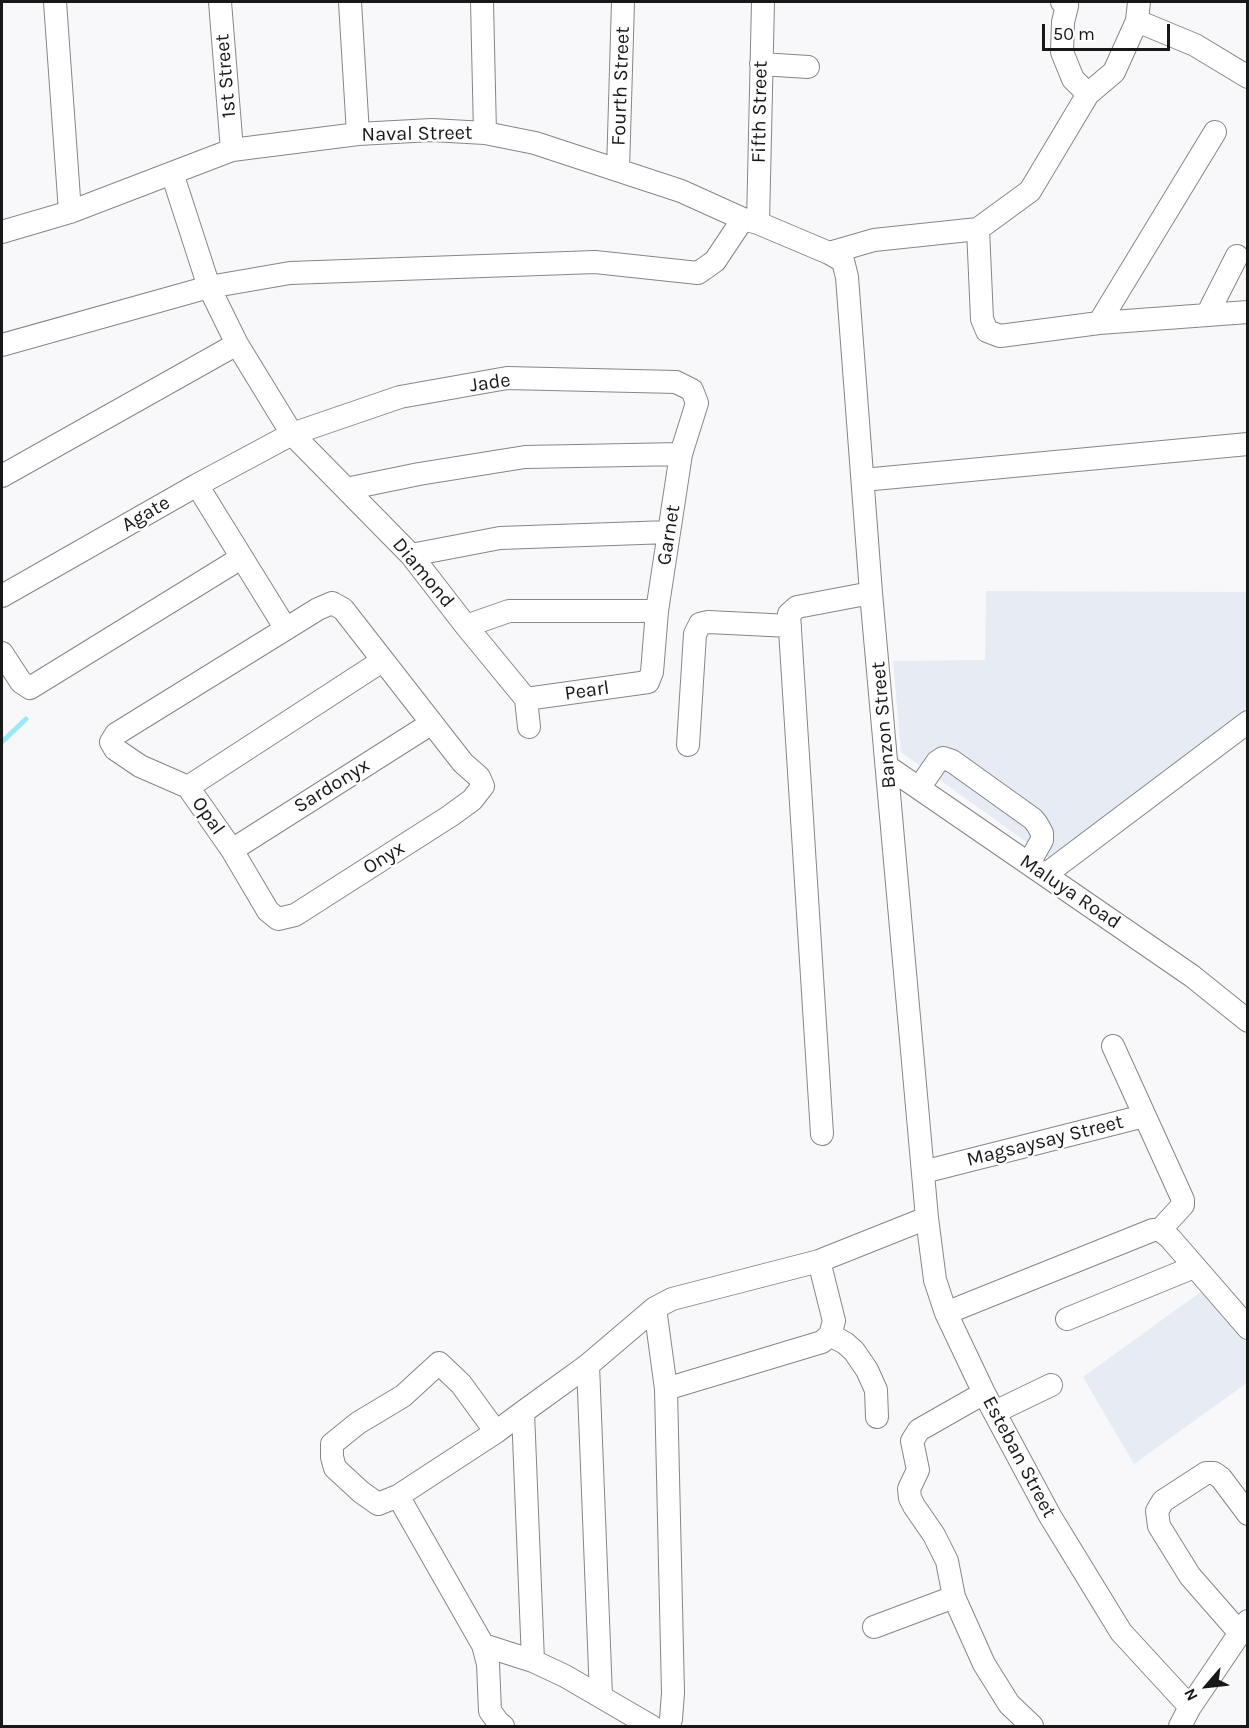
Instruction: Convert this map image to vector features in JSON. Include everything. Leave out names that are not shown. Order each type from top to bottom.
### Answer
[{"type":"street","points":[[55,2],[70,212]]},
{"type":"street","name":"1st Street","points":[[220,2],[232,150]]},
{"type":"street","points":[[350,2],[358,134]]},
{"type":"street","points":[[482,2],[485,133]]},
{"type":"street","name":"Fourth Street","points":[[618,170],[623,2]]},
{"type":"street","name":"Fifth Street","points":[[750,221],[763,2]]},
{"type":"street","points":[[1062,2],[1067,6],[1063,22],[1062,52],[1073,79],[1088,94]]},
{"type":"street","points":[[829,253],[874,240],[978,228],[1030,191],[1088,94],[1114,72],[1138,12],[1248,77]]},
{"type":"street","points":[[761,64],[808,67]]},
{"type":"street","name":"Naval Street","points":[[2,232],[70,212],[232,150],[358,134],[432,130],[485,133],[535,143],[681,191],[829,253],[843,261],[848,277]]},
{"type":"street","points":[[1099,323],[1215,132]]},
{"type":"street","name":"Diamond","points":[[172,173],[209,287],[237,344],[292,434],[411,555],[526,699]]},
{"type":"street","points":[[2,345],[209,287],[290,273],[595,262],[698,273],[715,261],[750,221]]},
{"type":"street","points":[[978,228],[982,319],[987,331],[1000,336],[1099,323],[1248,312]]},
{"type":"street","points":[[1207,315],[1237,256]]},
{"type":"street","name":"Banzon Street","points":[[848,277],[871,593],[923,1172]]},
{"type":"street","points":[[5,469],[237,344]]},
{"type":"street","name":"Jade","points":[[292,434],[400,397],[507,378],[676,382],[692,390]]},
{"type":"street","name":"Garnet","points":[[648,682],[652,672],[657,611],[681,454],[697,403],[692,390]]},
{"type":"street","name":"Agate","points":[[2,596],[197,484],[292,434]]},
{"type":"street","points":[[863,480],[1248,444]]},
{"type":"street","points":[[346,489],[418,474],[525,457],[681,454]]},
{"type":"street","points":[[197,484],[286,629],[332,603],[343,609],[432,723]]},
{"type":"street","points":[[411,555],[500,538],[669,532]]},
{"type":"street","points":[[2,653],[21,682],[30,688],[241,558]]},
{"type":"street","points":[[822,1134],[789,614],[797,608],[871,593]]},
{"type":"street","points":[[466,626],[508,610],[657,611]]},
{"type":"street","points":[[688,745],[695,634],[700,624],[708,622],[790,626]]},
{"type":"street","name":"Opal","points":[[278,919],[268,911],[232,850],[188,787],[140,766],[115,748],[111,742],[116,734],[286,629]]},
{"type":"street","points":[[188,787],[382,661]]},
{"type":"street","name":"Pearl","points":[[526,699],[648,682]]},
{"type":"street","points":[[526,699],[529,727]]},
{"type":"street","points":[[1037,869],[1248,722]]},
{"type":"street","name":"Onyx","points":[[278,919],[295,915],[450,816],[472,800],[483,786],[479,777],[463,763],[432,723]]},
{"type":"street","name":"Sardonyx","points":[[232,850],[432,723]]},
{"type":"street","points":[[920,788],[930,769],[937,762],[943,758],[952,761],[1037,824],[1042,832],[1042,840],[1037,869]]},
{"type":"street","name":"Maluya Road","points":[[888,767],[1192,976],[1248,1022]]},
{"type":"street","points":[[1113,1046],[1144,1116]]},
{"type":"street","name":"Magsaysay Street","points":[[923,1172],[1144,1116],[1183,1200],[1183,1205],[1160,1230]]},
{"type":"street","name":"Esteban Street","points":[[923,1172],[935,1280],[946,1313],[1050,1516],[1121,1632],[1185,1717]]},
{"type":"street","points":[[496,1432],[461,1384],[439,1364],[403,1396],[358,1423],[332,1443],[335,1468],[378,1504],[398,1496],[496,1432],[588,1365],[655,1308],[672,1299],[819,1261],[927,1218]]},
{"type":"street","points":[[946,1313],[1153,1230],[1160,1230],[1170,1238],[1248,1328]]},
{"type":"street","points":[[666,1389],[822,1342],[830,1335],[834,1321],[819,1261]]},
{"type":"street","points":[[1066,1319],[1194,1267]]},
{"type":"street","points":[[655,1308],[666,1389],[674,1693],[669,1726]]},
{"type":"street","points":[[830,1335],[854,1351],[867,1370],[876,1390],[877,1417]]},
{"type":"street","points":[[588,1365],[601,1696]]},
{"type":"street","points":[[1032,1726],[1009,1704],[984,1664],[954,1597],[947,1561],[934,1535],[914,1506],[909,1489],[918,1470],[912,1441],[919,1430],[990,1402],[1051,1385]]},
{"type":"street","points":[[523,1412],[533,1661]]},
{"type":"street","points":[[1185,1717],[1244,1627],[1190,1575],[1159,1526],[1157,1512],[1162,1501],[1206,1473],[1214,1473],[1221,1478],[1248,1514]]},
{"type":"street","points":[[398,1496],[483,1645],[488,1664],[490,1711],[503,1726]]},
{"type":"street","points":[[874,1628],[954,1597]]},
{"type":"street","points":[[483,1645],[533,1661],[601,1696],[651,1726]]},
{"type":"shaded area","points":[[986,591],[1247,592],[1247,708],[1050,859],[901,752],[893,661],[985,660]]},
{"type":"shaded area","points":[[1202,1291],[1247,1343],[1247,1383],[1134,1464],[1083,1377]]},
{"type":"waterway","points":[[2,742],[26,719]]}]
